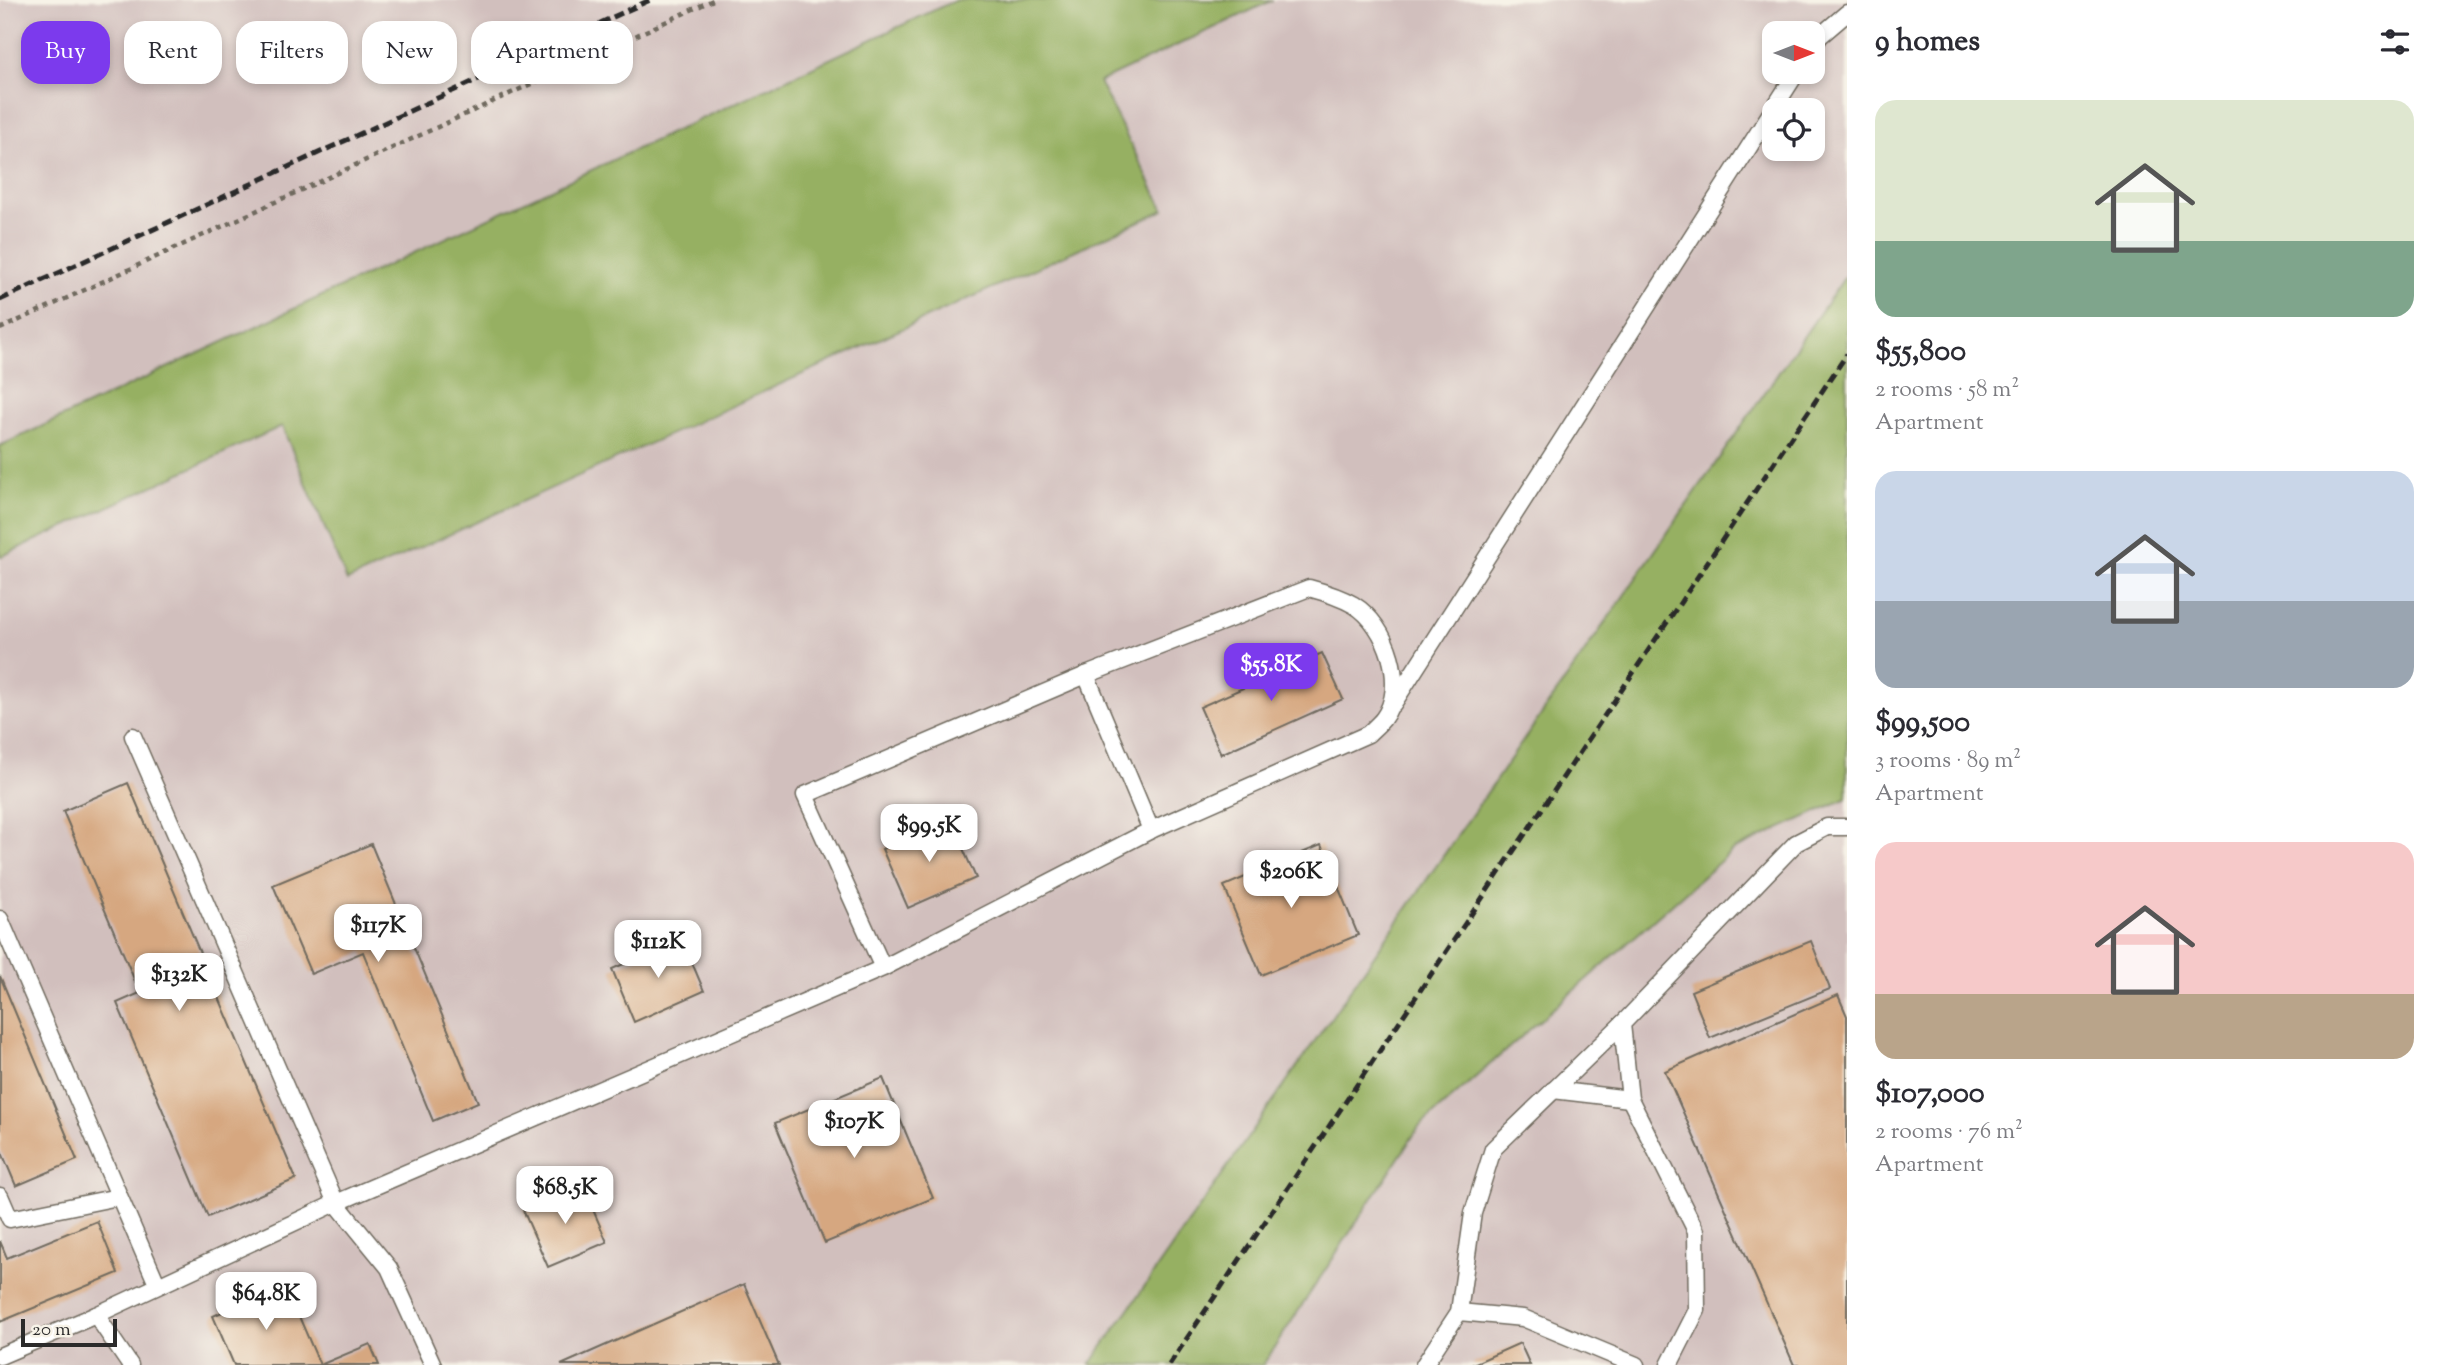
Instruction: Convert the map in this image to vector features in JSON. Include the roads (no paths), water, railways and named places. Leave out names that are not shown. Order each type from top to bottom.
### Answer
[{"type":"lane","points":[[1825,32],[1847,13]]},
{"type":"lane","points":[[0,1356],[96,1315],[157,1284],[336,1203],[883,968],[1151,830],[1368,734],[1385,718],[1789,84]]},
{"type":"lane","points":[[883,968],[805,795],[1086,675],[1308,588],[1328,593],[1356,606],[1383,635],[1393,663],[1394,691],[1385,718]]},
{"type":"lane","points":[[1086,675],[1151,830]]},
{"type":"lane","points":[[133,736],[336,1203],[390,1268],[433,1365]]},
{"type":"lane","points":[[1424,1365],[1459,1312],[1473,1213],[1493,1149],[1622,1024],[1796,843],[1827,827],[1847,827]]},
{"type":"lane","points":[[0,919],[157,1284]]},
{"type":"lane","points":[[1622,1024],[1630,1100],[1696,1231],[1697,1310],[1670,1365]]},
{"type":"lane","points":[[1553,1090],[1630,1100]]},
{"type":"lane","points":[[0,1196],[10,1219],[118,1196]]},
{"type":"lane","points":[[1459,1312],[1523,1318],[1636,1365]]},
{"type":"lane","points":[[96,1315],[130,1365]]},
{"type":"railway","points":[[0,300],[650,0]]},
{"type":"railway","points":[[1169,1365],[1847,354]]}]
